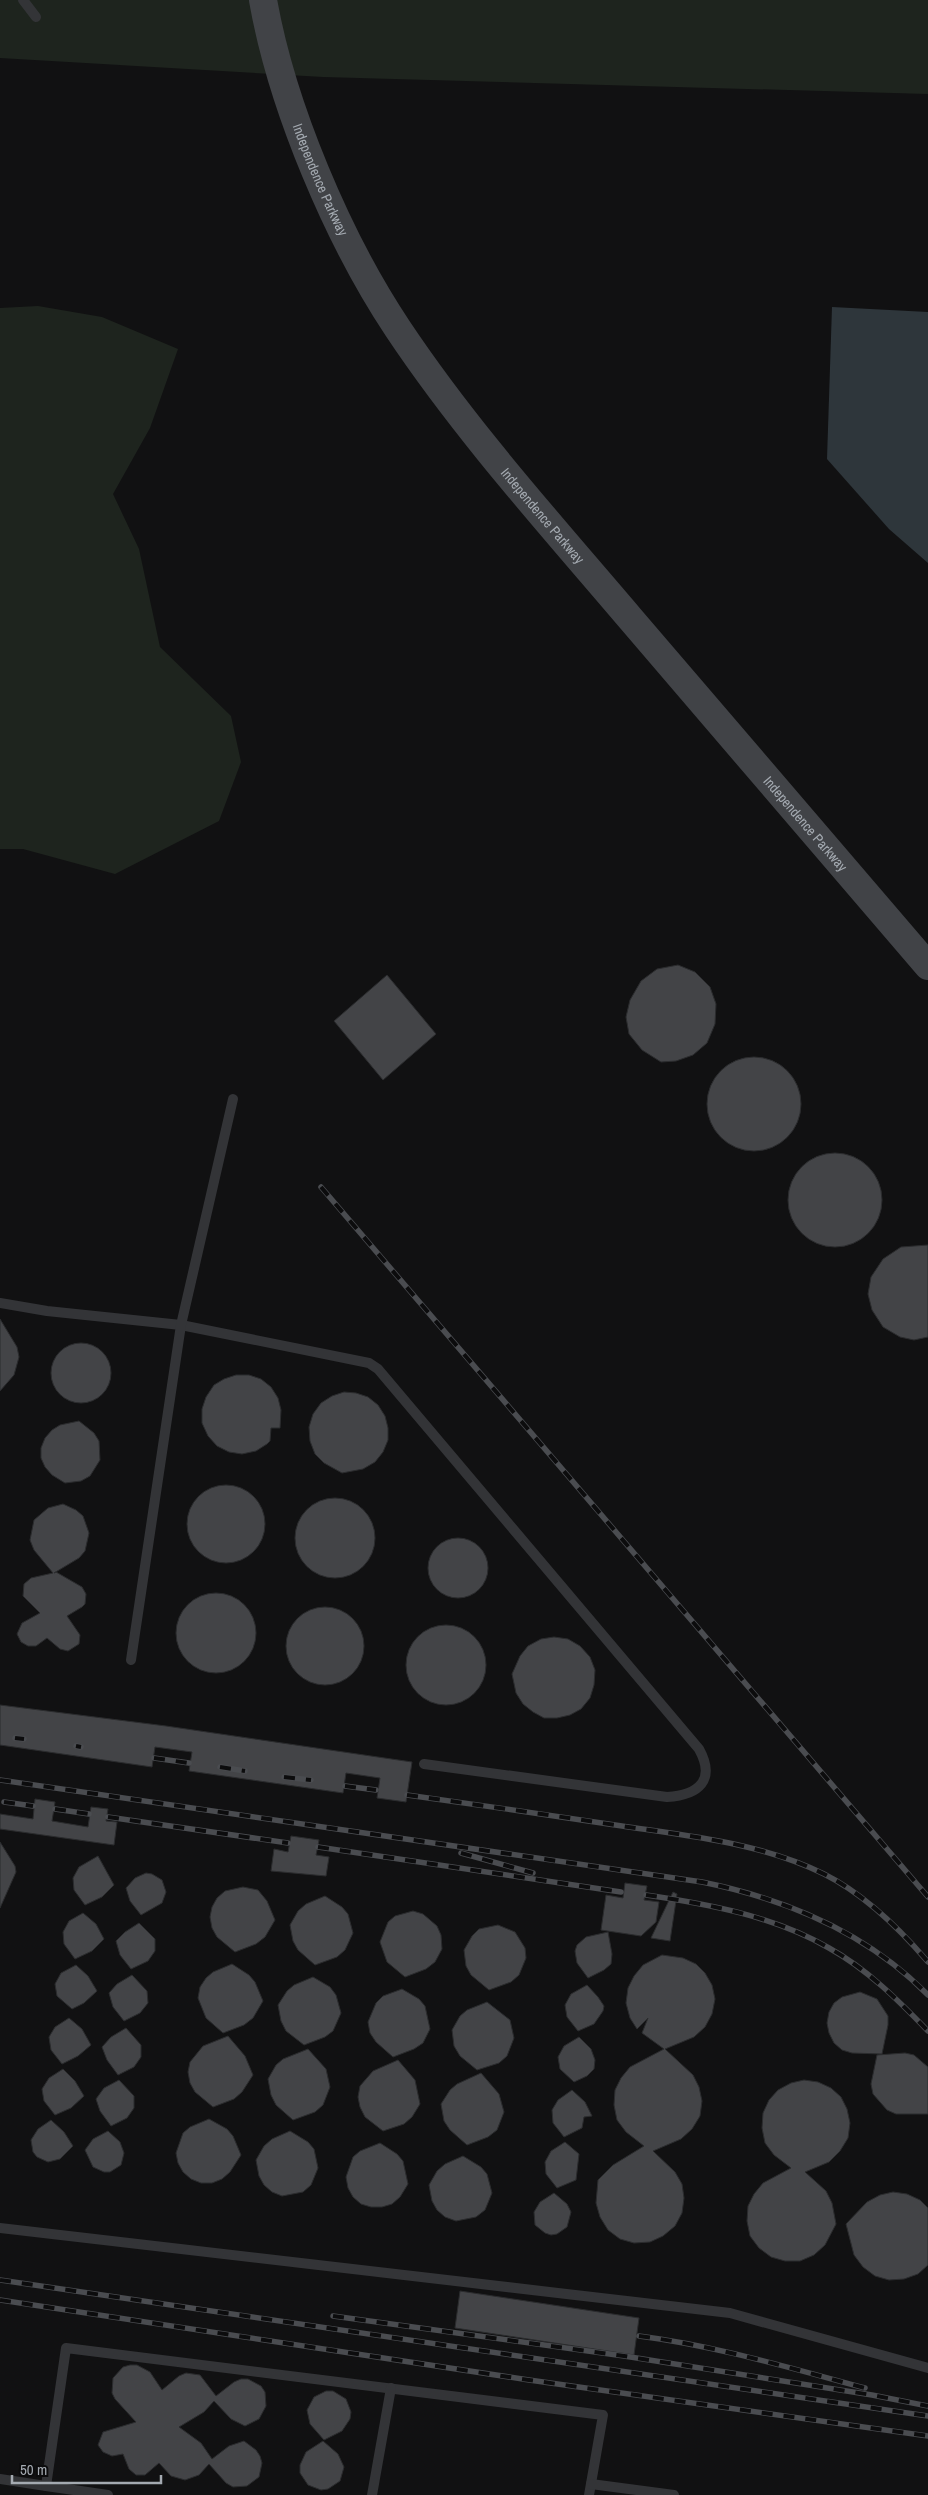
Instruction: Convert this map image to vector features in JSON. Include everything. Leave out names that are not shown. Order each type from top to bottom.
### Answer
[{"type":"main road","name":"Independence Parkway","points":[[263,0],[283,80],[321,184],[349,244],[397,328],[450,401],[583,562],[928,966]]},
{"type":"lane","points":[[23,0],[36,17]]},
{"type":"lane","points":[[131,1660],[181,1325],[233,1099]]},
{"type":"lane","points":[[0,1303],[47,1311],[181,1325],[369,1364],[378,1369],[699,1749],[706,1761],[706,1773],[702,1783],[693,1792],[682,1796],[667,1797],[424,1764]]},
{"type":"lane","points":[[0,2228],[730,2313],[928,2368]]},
{"type":"lane","points":[[46,2486],[66,2348],[603,2415],[590,2490],[674,2495]]},
{"type":"lane","points":[[372,2495],[391,2388]]},
{"type":"lane","points":[[0,2479],[108,2495]]},
{"type":"shaded area","points":[[0,0],[928,0],[928,94],[323,77],[0,58]]},
{"type":"shaded area","points":[[38,306],[102,317],[178,349],[150,428],[113,494],[139,549],[160,647],[231,716],[241,762],[219,821],[115,874],[23,849],[0,849],[0,308]]},
{"type":"shaded area","points":[[832,307],[928,312],[928,563],[889,529],[827,459]]},
{"type":"building","points":[[678,965],[695,972],[710,987],[716,1004],[715,1024],[707,1043],[693,1055],[676,1061],[661,1062],[642,1050],[629,1034],[626,1017],[630,1000],[641,981],[657,969]]},
{"type":"building","points":[[387,975],[436,1034],[383,1080],[334,1021]]},
{"type":"building","points":[[754,1057],[772,1061],[787,1071],[797,1086],[801,1104],[797,1122],[787,1137],[772,1147],[754,1151],[736,1147],[721,1137],[711,1122],[707,1104],[711,1086],[721,1071],[736,1061]]},
{"type":"building","points":[[835,1153],[853,1157],[868,1167],[878,1182],[882,1200],[878,1218],[868,1233],[853,1243],[835,1247],[817,1243],[802,1233],[792,1218],[788,1200],[792,1182],[802,1167],[817,1157]]},
{"type":"building","points":[[928,1245],[928,1337],[914,1340],[900,1337],[883,1327],[872,1310],[868,1294],[871,1277],[883,1259],[901,1247]]},
{"type":"building","points":[[0,1319],[17,1347],[19,1357],[14,1375],[0,1391]]},
{"type":"building","points":[[81,1343],[97,1348],[102,1352],[106,1357],[111,1373],[106,1389],[102,1394],[97,1398],[81,1403],[65,1398],[60,1394],[56,1389],[51,1373],[56,1357],[60,1352],[65,1348]]},
{"type":"building","points":[[236,1375],[249,1375],[261,1379],[271,1387],[278,1398],[281,1410],[280,1428],[271,1428],[270,1441],[256,1451],[242,1454],[229,1452],[217,1446],[208,1436],[202,1423],[202,1409],[206,1397],[214,1385]]},
{"type":"building","points":[[344,1392],[368,1397],[378,1405],[385,1416],[388,1440],[383,1452],[375,1462],[363,1469],[342,1473],[324,1463],[315,1454],[310,1441],[309,1427],[313,1414],[321,1403],[332,1396]]},
{"type":"building","points":[[79,1421],[94,1433],[99,1441],[100,1460],[90,1476],[81,1481],[65,1483],[52,1475],[45,1467],[41,1458],[41,1448],[45,1438],[52,1430],[60,1425]]},
{"type":"building","points":[[218,1485],[234,1485],[248,1491],[259,1502],[265,1516],[265,1532],[259,1546],[248,1557],[234,1563],[218,1563],[204,1557],[193,1546],[187,1532],[187,1516],[193,1502],[204,1491]]},
{"type":"building","points":[[335,1498],[350,1501],[363,1510],[372,1523],[375,1538],[372,1553],[363,1566],[350,1575],[335,1578],[320,1575],[307,1566],[298,1553],[295,1538],[298,1523],[307,1510],[320,1501]]},
{"type":"building","points":[[63,1504],[76,1510],[83,1516],[89,1533],[85,1551],[79,1558],[54,1573],[56,1572],[82,1587],[86,1594],[85,1604],[67,1616],[80,1635],[79,1644],[68,1651],[60,1649],[47,1638],[36,1646],[28,1646],[21,1642],[17,1634],[22,1623],[40,1613],[23,1596],[24,1584],[31,1578],[53,1573],[34,1550],[30,1540],[34,1520],[48,1508]]},
{"type":"building","points":[[452,1538],[464,1538],[475,1543],[483,1551],[488,1562],[486,1580],[475,1593],[464,1598],[452,1598],[441,1593],[433,1585],[428,1574],[428,1562],[433,1551],[441,1543]]},
{"type":"building","points":[[216,1593],[238,1600],[244,1605],[255,1625],[256,1633],[249,1655],[244,1661],[224,1672],[216,1673],[194,1666],[188,1661],[177,1641],[176,1633],[183,1611],[188,1605],[208,1594]]},
{"type":"building","points":[[317,1607],[333,1607],[347,1613],[358,1624],[364,1638],[364,1654],[358,1668],[347,1679],[333,1685],[317,1685],[303,1679],[292,1668],[286,1654],[286,1638],[292,1624],[303,1613]]},
{"type":"building","points":[[438,1625],[454,1625],[475,1636],[486,1657],[486,1673],[475,1694],[454,1705],[438,1705],[424,1699],[412,1687],[406,1673],[406,1657],[412,1643],[424,1631]]},
{"type":"building","points":[[554,1637],[568,1639],[580,1646],[590,1657],[595,1670],[594,1685],[590,1698],[581,1709],[570,1715],[544,1718],[523,1704],[516,1693],[512,1674],[520,1656],[528,1646],[541,1639]]},
{"type":"building","points":[[0,1705],[166,1726],[412,1762],[406,1802],[377,1798],[380,1778],[346,1773],[343,1793],[189,1771],[192,1752],[155,1747],[152,1767],[0,1745]]},
{"type":"building","points":[[35,1799],[55,1802],[52,1821],[88,1827],[91,1807],[108,1809],[106,1821],[117,1822],[114,1845],[0,1829],[0,1814],[33,1819]]},
{"type":"building","points":[[291,1836],[319,1840],[316,1855],[329,1857],[326,1876],[271,1871],[274,1849],[288,1852]]},
{"type":"building","points":[[0,1842],[15,1866],[16,1872],[0,1908]]},
{"type":"building","points":[[98,1856],[114,1885],[102,1897],[85,1905],[74,1890],[73,1878],[79,1867]]},
{"type":"building","points":[[146,1873],[162,1880],[166,1892],[162,1903],[141,1915],[130,1901],[126,1888],[135,1878]]},
{"type":"building","points":[[625,1883],[647,1886],[644,1900],[659,1902],[656,1922],[641,1936],[601,1930],[606,1895],[623,1898]]},
{"type":"building","points":[[243,1887],[258,1890],[267,1901],[275,1920],[265,1937],[256,1944],[235,1952],[217,1937],[212,1928],[210,1917],[212,1907],[217,1898],[225,1891]]},
{"type":"building","points":[[673,1892],[677,1894],[670,1941],[651,1938]]},
{"type":"building","points":[[325,1896],[342,1907],[348,1914],[353,1933],[345,1950],[337,1957],[315,1965],[298,1950],[293,1941],[290,1925],[298,1911],[306,1904]]},
{"type":"building","points":[[413,1911],[423,1914],[437,1926],[441,1935],[442,1949],[435,1962],[426,1969],[405,1977],[387,1962],[380,1942],[388,1922],[395,1916]]},
{"type":"building","points":[[83,1913],[96,1924],[104,1939],[92,1951],[75,1959],[64,1944],[63,1932],[69,1921]]},
{"type":"building","points":[[139,1923],[155,1939],[155,1951],[148,1961],[131,1969],[120,1955],[116,1941],[125,1932]]},
{"type":"building","points":[[498,1925],[515,1932],[525,1948],[526,1958],[519,1975],[511,1982],[489,1990],[471,1975],[466,1966],[464,1950],[472,1936],[479,1929]]},
{"type":"building","points":[[608,1932],[612,1954],[611,1964],[588,1978],[577,1963],[575,1951],[577,1945],[586,1937]]},
{"type":"building","points":[[662,1955],[683,1958],[696,1964],[705,1973],[712,1985],[715,1999],[712,2014],[705,2027],[694,2037],[665,2049],[693,2075],[699,2087],[702,2101],[700,2116],[692,2129],[681,2139],[653,2151],[675,2172],[682,2184],[684,2198],[682,2213],[675,2226],[663,2236],[650,2242],[634,2243],[620,2239],[608,2230],[600,2217],[596,2203],[598,2180],[613,2165],[644,2146],[626,2132],[617,2120],[614,2105],[615,2090],[621,2078],[630,2067],[664,2049],[642,2033],[648,2018],[637,2029],[630,2018],[626,2003],[628,1988],[634,1976],[643,1965]]},
{"type":"building","points":[[232,1964],[249,1975],[255,1982],[263,2001],[253,2018],[244,2025],[223,2033],[206,2018],[198,1998],[200,1987],[206,1978],[213,1972]]},
{"type":"building","points":[[76,1965],[88,1976],[97,1991],[84,2003],[72,2009],[57,1996],[55,1984],[61,1973]]},
{"type":"building","points":[[132,1975],[147,1991],[148,2003],[140,2013],[124,2021],[113,2007],[109,1993],[117,1984]]},
{"type":"building","points":[[313,1977],[330,1987],[336,1995],[341,2013],[333,2031],[325,2037],[304,2045],[286,2031],[281,2021],[278,2005],[287,1991],[294,1985]]},
{"type":"building","points":[[587,1985],[604,2006],[603,2011],[594,2024],[578,2031],[567,2017],[565,2005],[571,1994]]},
{"type":"building","points":[[402,1989],[419,1999],[425,2006],[430,2029],[423,2043],[414,2049],[393,2057],[376,2042],[370,2033],[368,2022],[376,2003],[383,1996]]},
{"type":"building","points":[[860,1992],[877,1999],[888,2016],[882,2054],[852,2053],[842,2050],[834,2043],[829,2033],[827,2023],[829,2012],[834,2003],[842,1997]]},
{"type":"building","points":[[487,2002],[510,2020],[514,2038],[507,2056],[499,2063],[477,2070],[460,2056],[454,2046],[452,2030],[460,2016],[467,2010]]},
{"type":"building","points":[[69,2018],[82,2029],[91,2045],[78,2056],[62,2064],[51,2050],[49,2037],[55,2027]]},
{"type":"building","points":[[126,2028],[141,2045],[141,2057],[134,2067],[118,2075],[107,2060],[102,2047],[111,2037]]},
{"type":"building","points":[[228,2036],[245,2056],[253,2075],[242,2092],[234,2099],[213,2107],[195,2092],[190,2083],[188,2072],[190,2062],[203,2046]]},
{"type":"building","points":[[579,2037],[591,2049],[595,2060],[594,2069],[587,2076],[574,2082],[560,2069],[558,2057],[564,2046]]},
{"type":"building","points":[[308,2049],[326,2069],[330,2087],[323,2105],[315,2112],[293,2120],[276,2105],[271,2095],[268,2079],[276,2065],[283,2059]]},
{"type":"building","points":[[905,2053],[914,2055],[928,2067],[928,2114],[896,2114],[887,2110],[873,2094],[871,2084],[877,2055]]},
{"type":"building","points":[[398,2060],[415,2080],[420,2104],[412,2117],[404,2124],[383,2131],[365,2117],[358,2097],[360,2086],[373,2071]]},
{"type":"building","points":[[63,2069],[75,2081],[84,2096],[71,2108],[55,2115],[44,2101],[42,2089],[49,2078]]},
{"type":"building","points":[[481,2073],[499,2094],[504,2112],[497,2130],[488,2137],[467,2145],[450,2130],[444,2121],[441,2104],[450,2090],[457,2084]]},
{"type":"building","points":[[119,2080],[134,2096],[134,2108],[127,2118],[111,2126],[100,2111],[96,2099],[104,2088]]},
{"type":"building","points":[[804,2080],[818,2082],[831,2088],[841,2097],[847,2109],[850,2123],[848,2138],[840,2151],[829,2162],[805,2172],[826,2191],[832,2203],[836,2224],[825,2245],[814,2255],[800,2261],[785,2261],[771,2257],[759,2248],[750,2236],[747,2221],[748,2206],[754,2194],[763,2183],[791,2168],[774,2155],[765,2143],[762,2128],[763,2113],[769,2100],[778,2090],[791,2083]]},
{"type":"building","points":[[572,2090],[585,2102],[592,2116],[584,2117],[582,2128],[564,2137],[553,2123],[552,2110],[558,2100]]},
{"type":"building","points":[[209,2119],[227,2129],[233,2136],[241,2155],[230,2172],[222,2179],[212,2183],[201,2183],[191,2179],[183,2172],[178,2163],[176,2153],[183,2133],[190,2127]]},
{"type":"building","points":[[51,2120],[64,2132],[73,2146],[60,2159],[48,2162],[37,2157],[33,2152],[31,2140],[38,2129]]},
{"type":"building","points":[[108,2131],[120,2142],[124,2153],[121,2165],[110,2172],[104,2172],[93,2167],[85,2150],[93,2139]]},
{"type":"building","points":[[290,2131],[308,2142],[314,2149],[318,2168],[311,2185],[303,2192],[282,2196],[272,2192],[264,2185],[259,2176],[256,2160],[264,2146],[272,2139]]},
{"type":"building","points":[[565,2142],[579,2154],[576,2180],[557,2188],[546,2174],[545,2162],[551,2151]]},
{"type":"building","points":[[380,2143],[397,2154],[403,2161],[408,2184],[400,2197],[392,2204],[382,2207],[371,2207],[361,2204],[353,2197],[348,2188],[346,2177],[353,2157],[360,2151]]},
{"type":"building","points":[[463,2156],[481,2167],[487,2174],[492,2193],[485,2210],[476,2217],[456,2221],[445,2217],[437,2210],[432,2201],[429,2185],[437,2171],[445,2164]]},
{"type":"building","points":[[893,2192],[907,2194],[920,2200],[928,2208],[928,2265],[918,2274],[904,2279],[889,2280],[875,2276],[863,2267],[854,2255],[846,2224],[867,2202],[880,2195]]},
{"type":"building","points":[[554,2193],[567,2204],[571,2212],[567,2227],[557,2234],[551,2235],[535,2225],[534,2212],[540,2202]]},
{"type":"building","points":[[460,2291],[639,2318],[634,2355],[455,2328]]},
{"type":"building","points":[[137,2365],[150,2372],[162,2390],[179,2376],[186,2373],[200,2375],[216,2396],[241,2379],[248,2379],[261,2386],[265,2392],[266,2406],[259,2419],[245,2426],[231,2419],[214,2401],[204,2412],[179,2427],[201,2443],[212,2459],[229,2446],[244,2441],[256,2450],[260,2456],[262,2463],[259,2477],[247,2486],[233,2487],[226,2483],[209,2464],[199,2475],[185,2480],[171,2476],[159,2463],[145,2475],[136,2475],[129,2469],[123,2454],[112,2456],[103,2452],[98,2445],[103,2432],[136,2422],[115,2399],[112,2393],[113,2378],[123,2367]]},
{"type":"building","points":[[326,2391],[333,2391],[346,2399],[351,2412],[350,2419],[342,2431],[324,2440],[310,2424],[307,2410],[314,2397]]},
{"type":"building","points":[[323,2441],[338,2454],[344,2467],[340,2481],[328,2489],[321,2490],[308,2485],[300,2473],[300,2465],[306,2452]]},
{"type":"railway","points":[[321,1187],[928,1897]]},
{"type":"railway","points":[[15,1738],[24,1739]]},
{"type":"railway","points":[[76,1746],[81,1747]]},
{"type":"railway","points":[[154,1758],[189,1763]]},
{"type":"railway","points":[[220,1767],[245,1771]]},
{"type":"railway","points":[[284,1777],[311,1780]]},
{"type":"railway","points":[[0,1780],[702,1882],[733,1889],[794,1909],[852,1936],[904,1973],[928,1995]]},
{"type":"railway","points":[[345,1786],[376,1790]]},
{"type":"railway","points":[[407,1795],[699,1837],[750,1848],[800,1863],[853,1891],[893,1924],[928,1962]]},
{"type":"railway","points":[[4,1802],[33,1806]]},
{"type":"railway","points":[[55,1809],[89,1814]]},
{"type":"railway","points":[[108,1817],[288,1843]]},
{"type":"railway","points":[[318,1847],[621,1892]]},
{"type":"railway","points":[[461,1853],[533,1873]]},
{"type":"railway","points":[[646,1895],[717,1907],[786,1927],[808,1937],[843,1956],[869,1975],[928,2031]]},
{"type":"railway","points":[[0,2280],[928,2416]]},
{"type":"railway","points":[[0,2300],[529,2380],[928,2436]]},
{"type":"railway","points":[[333,2316],[624,2356],[872,2395],[928,2406]]},
{"type":"railway","points":[[639,2336],[725,2352],[865,2388]]}]
